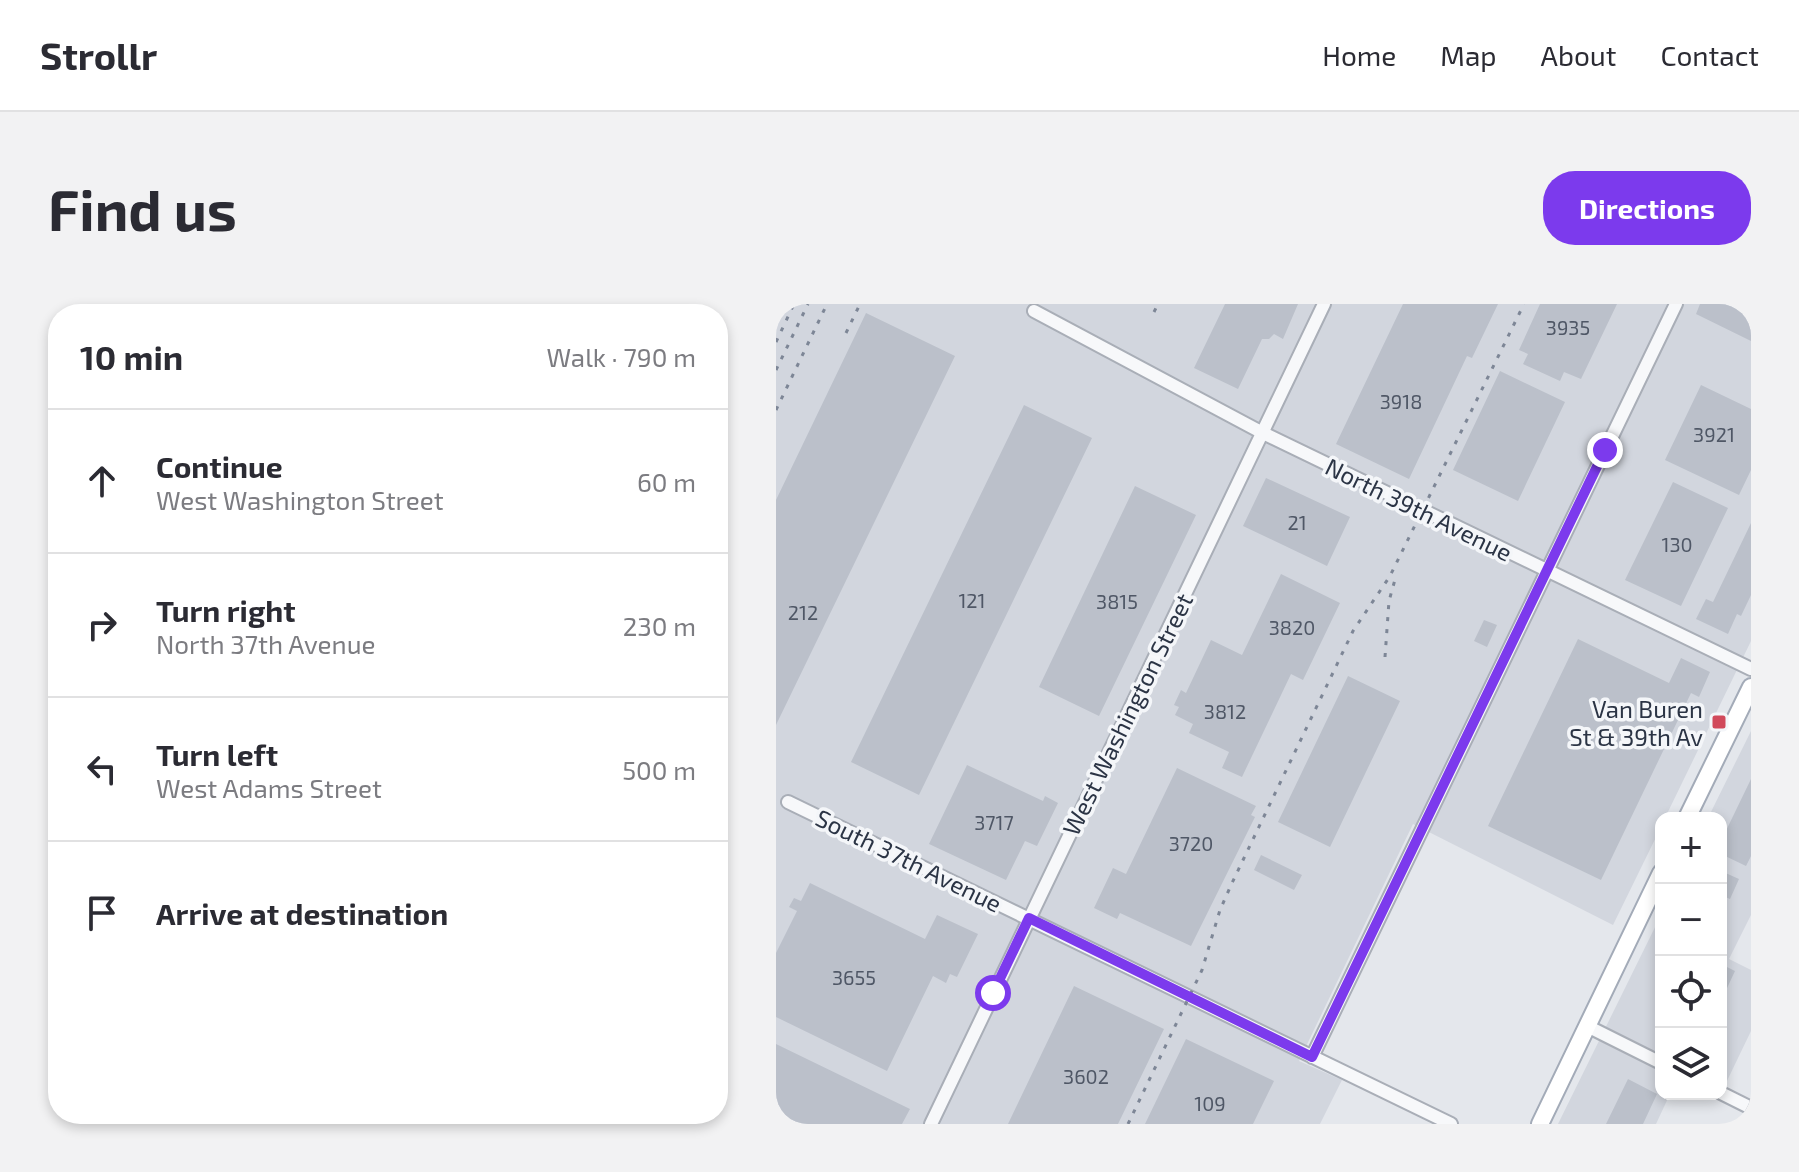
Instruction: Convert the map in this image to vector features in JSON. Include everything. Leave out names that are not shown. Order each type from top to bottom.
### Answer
[{"type":"main road","points":[[1690,812],[1751,687]]},
{"type":"main road","points":[[1540,1124],[1656,884]]},
{"type":"street","name":"West Washington Street","points":[[931,1124],[1324,304]]},
{"type":"street","points":[[1312,1057],[1676,304]]},
{"type":"street","name":"North 39th Avenue","points":[[1034,311],[1261,432],[1751,669]]},
{"type":"street","name":"South 37th Avenue","points":[[788,802],[1451,1124]]},
{"type":"street","points":[[1587,1026],[1655,1060]]},
{"type":"street","points":[[1727,1096],[1751,1108]]},
{"type":"shaded area","points":[[776,304],[1751,304],[1751,641],[1668,812],[1655,812],[1655,839],[1613,925],[1413,824],[1299,1061],[1342,1080],[1320,1124],[776,1124]]},
{"type":"shaded area","points":[[1751,731],[1751,915],[1729,959],[1751,970],[1751,1031],[1727,1081],[1727,812],[1711,812]]},
{"type":"shaded area","points":[[1655,927],[1655,1100],[1667,1100],[1656,1124],[1558,1124]]},
{"type":"building","points":[[1225,304],[1298,304],[1283,339],[1274,334],[1269,339],[1262,339],[1238,389],[1194,368]]},
{"type":"building","points":[[1403,304],[1498,304],[1472,358],[1467,356],[1409,479],[1336,444]]},
{"type":"building","points":[[1540,304],[1617,304],[1581,379],[1564,372],[1560,381],[1523,364],[1528,354],[1519,350]]},
{"type":"building","points":[[1700,304],[1751,304],[1751,341],[1696,314]]},
{"type":"building","points":[[866,313],[955,356],[776,725],[776,500]]},
{"type":"building","points":[[1500,371],[1565,402],[1518,501],[1453,470]]},
{"type":"building","points":[[1701,385],[1751,409],[1751,470],[1739,495],[1665,460]]},
{"type":"building","points":[[1024,405],[1092,438],[919,795],[851,762]]},
{"type":"building","points":[[1266,478],[1350,517],[1327,566],[1243,526]]},
{"type":"building","points":[[1673,482],[1728,508],[1681,606],[1625,580]]},
{"type":"building","points":[[1135,486],[1196,515],[1099,716],[1039,687]]},
{"type":"building","points":[[1751,523],[1751,595],[1741,616],[1737,614],[1728,634],[1696,619],[1706,599],[1713,602]]},
{"type":"building","points":[[1281,574],[1340,603],[1303,680],[1291,674],[1242,777],[1222,768],[1229,752],[1189,733],[1193,724],[1175,715],[1179,707],[1174,705],[1181,690],[1186,693],[1211,640],[1242,655]]},
{"type":"building","points":[[1484,620],[1497,625],[1487,647],[1474,641]]},
{"type":"building","points":[[1578,639],[1669,683],[1681,658],[1710,672],[1699,697],[1691,693],[1601,880],[1488,826]]},
{"type":"building","points":[[1348,676],[1400,701],[1330,847],[1278,822]]},
{"type":"building","points":[[967,765],[1043,801],[1045,796],[1058,803],[1037,846],[1025,841],[1006,880],[929,844]]},
{"type":"building","points":[[1177,768],[1256,806],[1251,815],[1255,817],[1191,946],[1120,913],[1117,919],[1094,908],[1113,868],[1126,874]]},
{"type":"building","points":[[1751,779],[1751,856],[1746,866],[1727,857],[1727,829]]},
{"type":"building","points":[[1261,855],[1302,875],[1294,890],[1254,870]]},
{"type":"building","points":[[1727,874],[1739,879],[1730,899],[1727,898]]},
{"type":"building","points":[[810,883],[925,939],[937,915],[978,934],[957,977],[950,974],[946,983],[933,976],[887,1071],[776,1017],[776,953],[797,911],[789,907],[794,898],[801,901]]},
{"type":"building","points":[[1727,967],[1735,971],[1727,988]]},
{"type":"building","points":[[1074,986],[1164,1029],[1118,1124],[1008,1124]]},
{"type":"building","points":[[1186,1039],[1274,1081],[1253,1124],[1145,1124]]},
{"type":"building","points":[[776,1044],[910,1109],[902,1124],[776,1124]]},
{"type":"building","points":[[1628,1079],[1655,1093],[1643,1124],[1606,1124]]},
{"type":"railway","points":[[776,313],[780,304]]},
{"type":"railway","points":[[776,342],[794,304]]},
{"type":"railway","points":[[776,370],[808,304]]},
{"type":"railway","points":[[776,410],[827,304]]},
{"type":"railway","points":[[846,333],[860,304]]},
{"type":"railway","points":[[1154,312],[1158,304]]},
{"type":"railway","points":[[1128,1124],[1202,970],[1220,910],[1232,883],[1353,631],[1390,576],[1524,304]]},
{"type":"railway","points":[[1385,657],[1389,601],[1396,576]]},
{"type":"place","name":"Van Buren St & 39th Av","points":[[1719,722]]},
{"type":"route","points":[[993,993],[1029,918],[1312,1057],[1605,450]]}]
